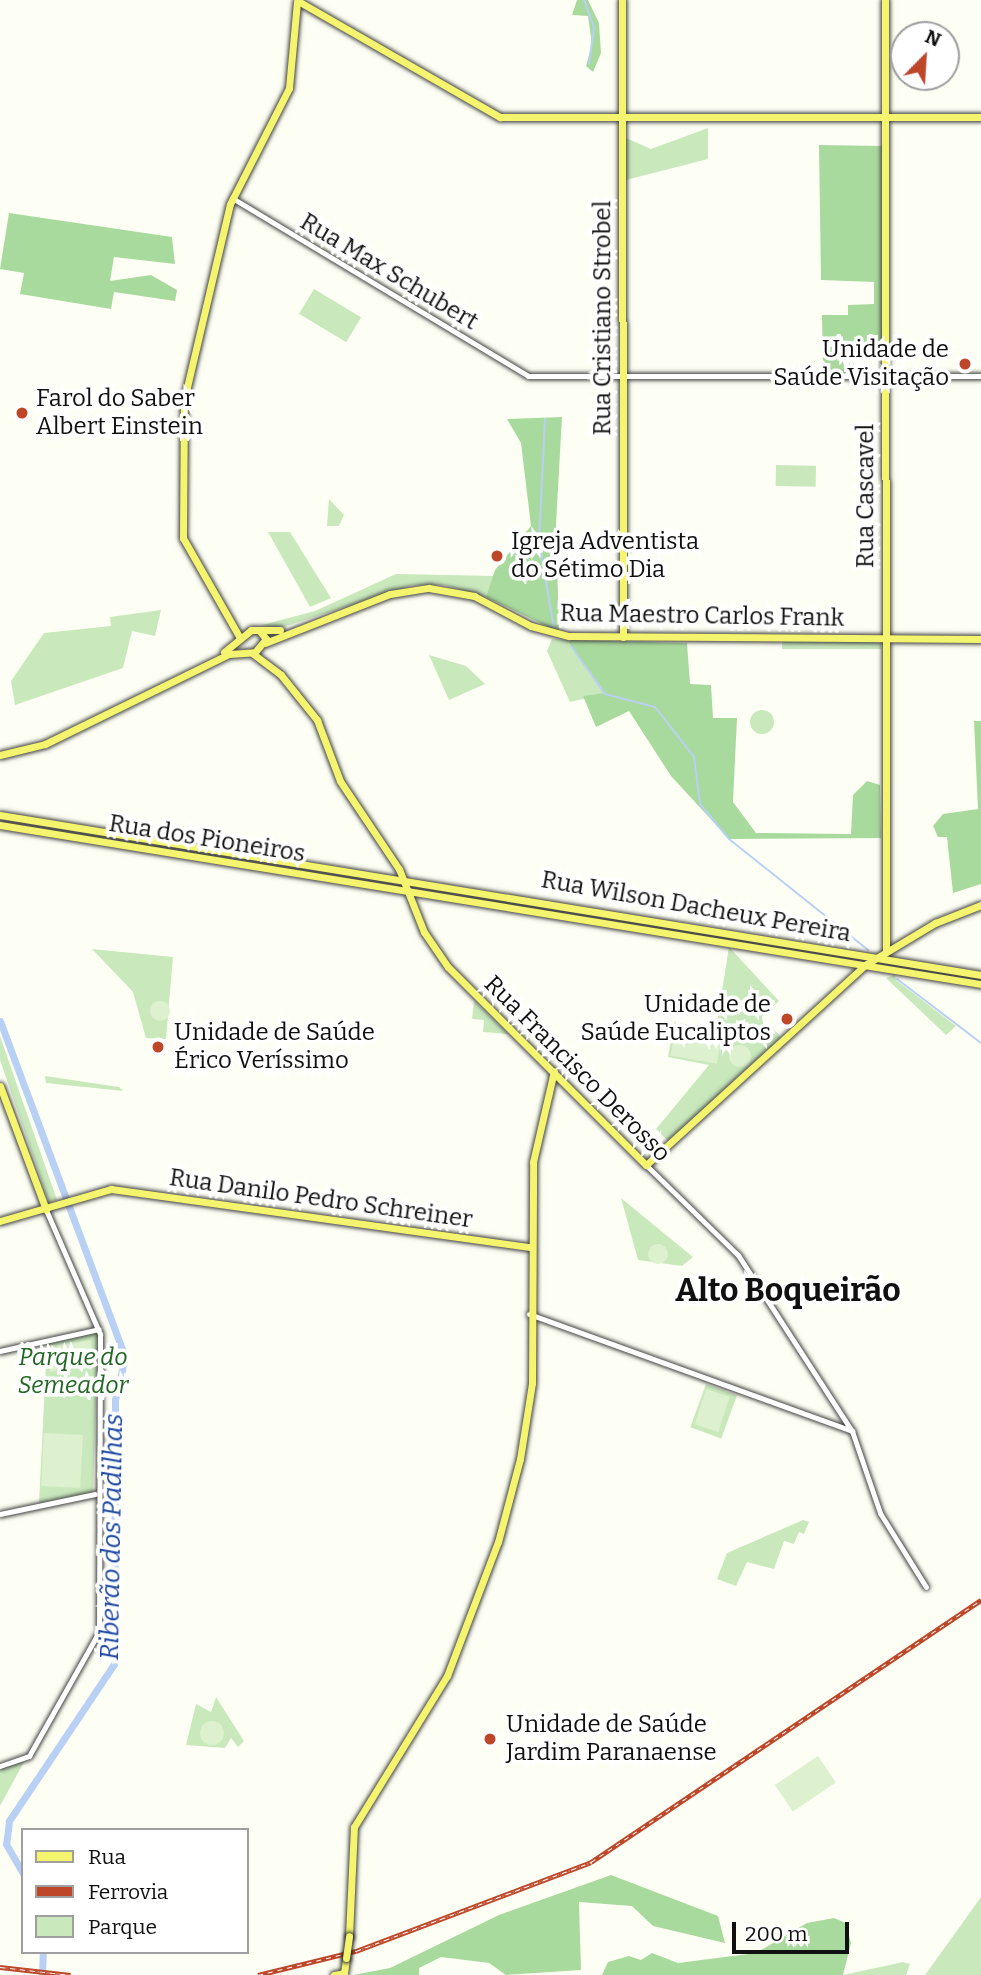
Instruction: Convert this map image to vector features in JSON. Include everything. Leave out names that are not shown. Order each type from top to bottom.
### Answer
[{"type":"main road","name":"Rua Cristiano Strobel","points":[[622,0],[622,637]]},
{"type":"main road","name":"Rua Cascavel","points":[[885,0],[885,638],[888,950],[892,960]]},
{"type":"main road","points":[[239,640],[183,538],[181,473],[186,385],[232,198],[278,108],[298,1],[489,114],[622,117],[981,117]]},
{"type":"main road","name":"Rua Maestro Carlos Frank","points":[[204,664],[249,652],[311,624],[390,594],[437,588],[481,599],[548,632],[622,637],[981,639]]},
{"type":"main road","points":[[0,755],[56,739],[204,664],[255,630],[218,600]]},
{"type":"main road","name":"Rua Maestro Carlos Frank","points":[[255,630],[311,624]]},
{"type":"main road","name":"Rua Francisco Derosso","points":[[255,630],[281,675],[317,720],[340,781],[404,881],[448,967],[646,1165]]},
{"type":"main road","name":"Rua Francisco Derosso","points":[[239,640],[249,652],[281,675]]},
{"type":"main road","name":"Rua dos Pioneiros","points":[[0,815],[404,881]]},
{"type":"main road","points":[[16,828],[18,818]]},
{"type":"main road","points":[[28,830],[30,820]]},
{"type":"main road","name":"Rua dos Pioneiros","points":[[0,825],[408,891]]},
{"type":"main road","points":[[233,862],[234,853]]},
{"type":"main road","points":[[334,878],[337,870]]},
{"type":"main road","name":"Rua Wilson Dacheux Pereira","points":[[404,881],[981,975]]},
{"type":"main road","points":[[462,900],[464,890]]},
{"type":"main road","name":"Rua Wilson Dacheux Pereira","points":[[408,891],[981,984]]},
{"type":"main road","points":[[646,1165],[864,965],[888,950],[981,905]]},
{"type":"main road","points":[[601,922],[603,913]]},
{"type":"main road","points":[[615,924],[616,915]]},
{"type":"main road","points":[[773,950],[775,941]]},
{"type":"main road","points":[[852,963],[855,973]]},
{"type":"main road","points":[[908,972],[910,963]]},
{"type":"main road","points":[[334,1975],[344,1974],[349,1937],[354,1827],[443,1684],[503,1524],[530,1406],[533,1162],[554,1071]]},
{"type":"main road","points":[[0,1221],[43,1209],[1,1083]]},
{"type":"main road","name":"Rua Danilo Pedro Schreiner","points":[[43,1209],[106,1189],[530,1247]]},
{"type":"street","name":"Rua Max Schubert","points":[[232,198],[528,376],[622,377]]},
{"type":"street","points":[[622,377],[981,376]]},
{"type":"street","name":"Rua Francisco Derosso","points":[[646,1165],[727,1240],[852,1431],[880,1513],[926,1587]]},
{"type":"street","points":[[0,1766],[26,1760],[99,1632],[95,1494],[99,1329],[43,1209]]},
{"type":"street","points":[[530,1314],[852,1431]]},
{"type":"street","points":[[0,1351],[99,1329]]},
{"type":"street","points":[[0,1514],[95,1494]]},
{"type":"green space","points":[[577,0],[588,0],[599,23],[601,53],[593,72],[586,66],[592,44],[588,16],[572,15]]},
{"type":"green space","points":[[708,128],[708,159],[626,180],[626,138],[651,149]]},
{"type":"green space","points":[[819,145],[884,146],[887,347],[855,347],[854,373],[823,373],[822,315],[848,315],[848,305],[874,304],[874,282],[821,280]]},
{"type":"green space","points":[[9,213],[172,237],[175,264],[114,257],[110,281],[151,275],[177,290],[175,301],[114,292],[111,309],[20,294],[24,273],[0,269]]},
{"type":"green space","points":[[314,289],[361,317],[346,342],[299,314]]},
{"type":"green space","points":[[562,417],[556,524],[559,632],[486,597],[495,570],[531,526],[521,443],[507,419]]},
{"type":"green space","points":[[776,465],[816,466],[816,487],[776,486]]},
{"type":"green space","points":[[329,499],[344,515],[339,526],[327,526]]},
{"type":"green space","points":[[268,532],[290,532],[331,598],[310,607]]},
{"type":"green space","points":[[396,574],[494,576],[486,597],[445,585],[413,585],[280,628],[262,625],[315,611]]},
{"type":"green space","points":[[161,610],[155,636],[132,631],[123,668],[15,705],[11,681],[44,633],[111,626],[110,617]]},
{"type":"green space","points":[[552,639],[567,640],[605,694],[570,702],[547,651]]},
{"type":"green space","points":[[567,640],[687,643],[690,684],[711,685],[713,718],[737,718],[733,802],[756,833],[851,834],[853,795],[867,781],[880,785],[881,838],[729,839],[671,776],[629,711],[596,727],[583,696],[605,693]]},
{"type":"green space","points":[[782,642],[881,642],[881,649],[782,649]]},
{"type":"green space","points":[[429,655],[466,666],[485,684],[449,700]]},
{"type":"green space","points":[[762,710],[771,713],[774,722],[771,731],[762,734],[753,731],[750,722],[753,713]]},
{"type":"green space","points":[[974,721],[981,721],[981,884],[953,893],[947,837],[938,837],[933,826],[943,814],[978,809]]},
{"type":"green space","points":[[28,825],[234,855],[235,857],[204,856]]},
{"type":"green space","points":[[467,893],[603,915],[603,918],[466,899]]},
{"type":"green space","points":[[614,920],[644,921],[770,942],[768,948]]},
{"type":"green space","points":[[729,947],[779,1001],[762,1017],[781,1037],[668,1141],[656,1129],[709,1065],[668,1057],[674,1022],[716,1029]]},
{"type":"green space","points":[[92,949],[173,957],[166,1039],[146,1038],[133,992]]},
{"type":"green space","points":[[895,975],[896,980],[956,1026],[946,1035],[886,978]]},
{"type":"green space","points":[[160,1001],[167,1004],[170,1011],[167,1018],[160,1021],[153,1018],[150,1011],[153,1004]]},
{"type":"green space","points":[[474,1001],[508,1034],[483,1032],[484,1020],[472,1019]]},
{"type":"green space","points":[[676,1025],[722,1033],[717,1064],[671,1056]]},
{"type":"green space","points":[[0,1036],[57,1200],[49,1202],[0,1060]]},
{"type":"green space","points":[[740,1045],[748,1048],[751,1056],[748,1064],[740,1067],[732,1064],[729,1056],[732,1048]]},
{"type":"green space","points":[[45,1076],[119,1087],[123,1091],[46,1083]]},
{"type":"green space","points":[[621,1198],[693,1257],[682,1266],[638,1260]]},
{"type":"green space","points":[[654,1244],[662,1244],[668,1254],[662,1264],[654,1264],[648,1258],[648,1250]]},
{"type":"green space","name":"Parque do Semeador","points":[[98,1331],[93,1492],[39,1503],[47,1342]]},
{"type":"green space","points":[[91,1340],[93,1365],[50,1372],[50,1346]]},
{"type":"green space","points":[[706,1384],[737,1395],[721,1439],[690,1427]]},
{"type":"green space","points":[[706,1389],[730,1397],[718,1432],[695,1424]]},
{"type":"green space","points":[[44,1433],[83,1435],[80,1488],[41,1486]]},
{"type":"green space","points":[[803,1520],[809,1522],[804,1534],[799,1532],[794,1544],[784,1541],[774,1569],[747,1562],[736,1586],[717,1579],[727,1553]]},
{"type":"green space","points":[[216,1697],[244,1741],[238,1747],[231,1738],[225,1748],[186,1745],[196,1704],[211,1712]]},
{"type":"green space","points":[[212,1721],[221,1724],[224,1733],[221,1742],[212,1745],[203,1742],[200,1733],[203,1724]]},
{"type":"green space","points":[[818,1756],[836,1783],[793,1812],[775,1785]]},
{"type":"green space","points":[[24,1762],[0,1806],[0,1768]]},
{"type":"green space","points":[[611,1875],[718,1916],[725,1943],[653,1926],[632,1906],[579,1902],[581,1970],[506,1975],[489,1963],[441,1957],[419,1968],[419,1975],[353,1975],[390,1968],[499,1915]]},
{"type":"green space","points":[[981,1897],[981,1975],[925,1975],[956,1932]]},
{"type":"green space","points":[[834,1918],[846,1923],[851,1943],[843,1975],[602,1975],[608,1962],[629,1956],[641,1960],[652,1953],[678,1963],[756,1953],[807,1923]]},
{"type":"green space","points":[[903,1962],[910,1964],[906,1975],[843,1975]]},
{"type":"waterway","points":[[584,0],[594,28],[589,64]]},
{"type":"waterway","points":[[545,419],[539,541],[554,629]]},
{"type":"waterway","points":[[571,646],[605,694],[655,707],[694,757],[700,804],[729,839],[868,950]]},
{"type":"waterway","points":[[897,979],[981,1043]]},
{"type":"waterway","name":"Riberão dos Padilhas","points":[[0,1021],[125,1357],[115,1400],[114,1664],[9,1821],[6,1844],[21,1870]]},
{"type":"waterway","name":"Riberão dos Padilhas","points":[[42,1975],[43,1954]]},
{"type":"railway","points":[[258,1975],[356,1951],[591,1862],[981,1600]]},
{"type":"railway","points":[[0,1967],[71,1975]]},
{"type":"place","name":"Unidade de Saúde Visitação","points":[[965,364]]},
{"type":"place","name":"Farol do Saber Albert Einstein","points":[[22,413]]},
{"type":"place","name":"Igreja Adventista do Sétimo Dia","points":[[497,556]]},
{"type":"place","name":"Unidade de Saúde Eucaliptos","points":[[787,1019]]},
{"type":"place","name":"Unidade de Saúde Érico Veríssimo","points":[[158,1047]]},
{"type":"place","name":"Unidade de Saúde Jardim Paranaense","points":[[490,1739]]},
{"type":"district","name":"Alto Boqueirão","points":[[788,1290]]}]
